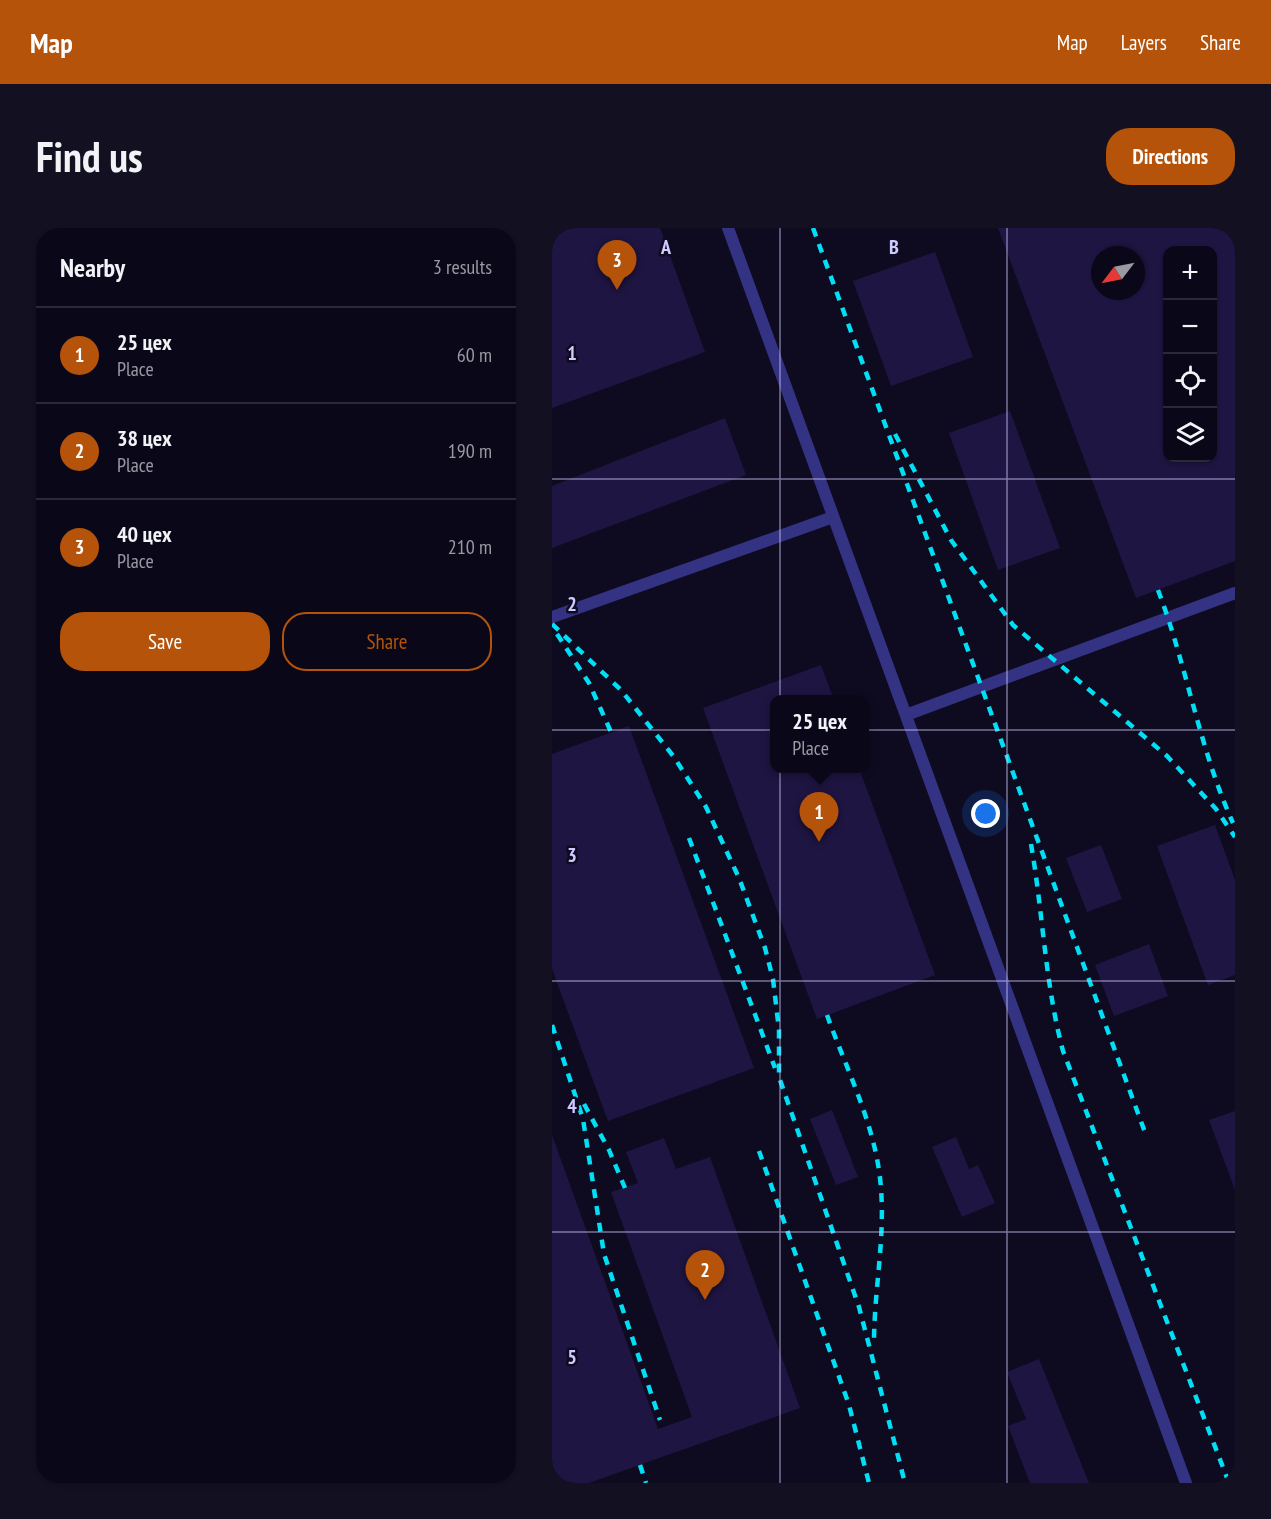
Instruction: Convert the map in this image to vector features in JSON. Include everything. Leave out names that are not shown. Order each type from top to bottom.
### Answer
[{"type":"lane","points":[[728,228],[1186,1483]]},
{"type":"lane","points":[[552,617],[833,516]]},
{"type":"lane","points":[[906,715],[1235,593]]},
{"type":"building","points":[[552,228],[660,228],[705,352],[552,408]]},
{"type":"building","points":[[998,228],[1235,228],[1235,561],[1136,598]]},
{"type":"building","points":[[935,252],[973,357],[891,386],[853,281]]},
{"type":"building","points":[[1010,411],[1060,548],[998,570],[949,433]]},
{"type":"building","points":[[725,418],[746,475],[552,548],[552,486]]},
{"type":"building","points":[[821,665],[832,695],[770,695],[770,773],[861,773],[935,975],[817,1019],[703,708]]},
{"type":"building","points":[[629,726],[754,1068],[608,1121],[552,969],[552,754]]},
{"type":"building","points":[[1215,825],[1235,880],[1235,975],[1208,985],[1157,846]]},
{"type":"building","points":[[1101,845],[1122,899],[1087,912],[1066,858]]},
{"type":"building","points":[[1149,944],[1168,996],[1114,1016],[1095,965]]},
{"type":"building","points":[[832,1110],[858,1177],[836,1185],[810,1119]]},
{"type":"building","points":[[1235,1111],[1235,1190],[1209,1120]]},
{"type":"building","points":[[552,1135],[658,1429],[692,1417],[611,1192],[638,1183],[626,1152],[664,1138],[676,1169],[710,1157],[800,1408],[589,1483],[552,1483]]},
{"type":"building","points":[[956,1137],[969,1169],[978,1165],[995,1203],[962,1217],[932,1147]]},
{"type":"building","points":[[1039,1359],[1089,1483],[1030,1483],[1008,1426],[1026,1419],[1007,1372]]},
{"type":"railway","points":[[813,228],[1146,1135]]},
{"type":"railway","points":[[895,434],[951,540],[1013,625],[1167,756],[1216,809],[1235,837]]},
{"type":"railway","points":[[1158,590],[1211,766],[1233,823]]},
{"type":"railway","points":[[552,624],[621,690],[674,757],[706,807],[739,878],[765,948],[773,979],[779,1030],[779,1077],[859,1307],[905,1483]]},
{"type":"railway","points":[[557,634],[589,683],[611,732]]},
{"type":"railway","points":[[689,838],[775,1068]]},
{"type":"railway","points":[[1031,844],[1052,1000],[1063,1051],[1229,1483]]},
{"type":"railway","points":[[827,1015],[860,1100],[874,1144],[878,1166],[882,1228],[874,1343]]},
{"type":"railway","points":[[552,1025],[583,1119],[604,1254],[660,1420]]},
{"type":"railway","points":[[584,1104],[609,1150],[625,1188]]},
{"type":"railway","points":[[759,1151],[849,1405],[869,1483]]},
{"type":"railway","points":[[640,1465],[646,1483]]},
{"type":"place","name":"40 цех","points":[[617,290]]},
{"type":"place","name":"25 цех","points":[[819,842]]},
{"type":"place","name":"38 цех","points":[[705,1300]]}]
